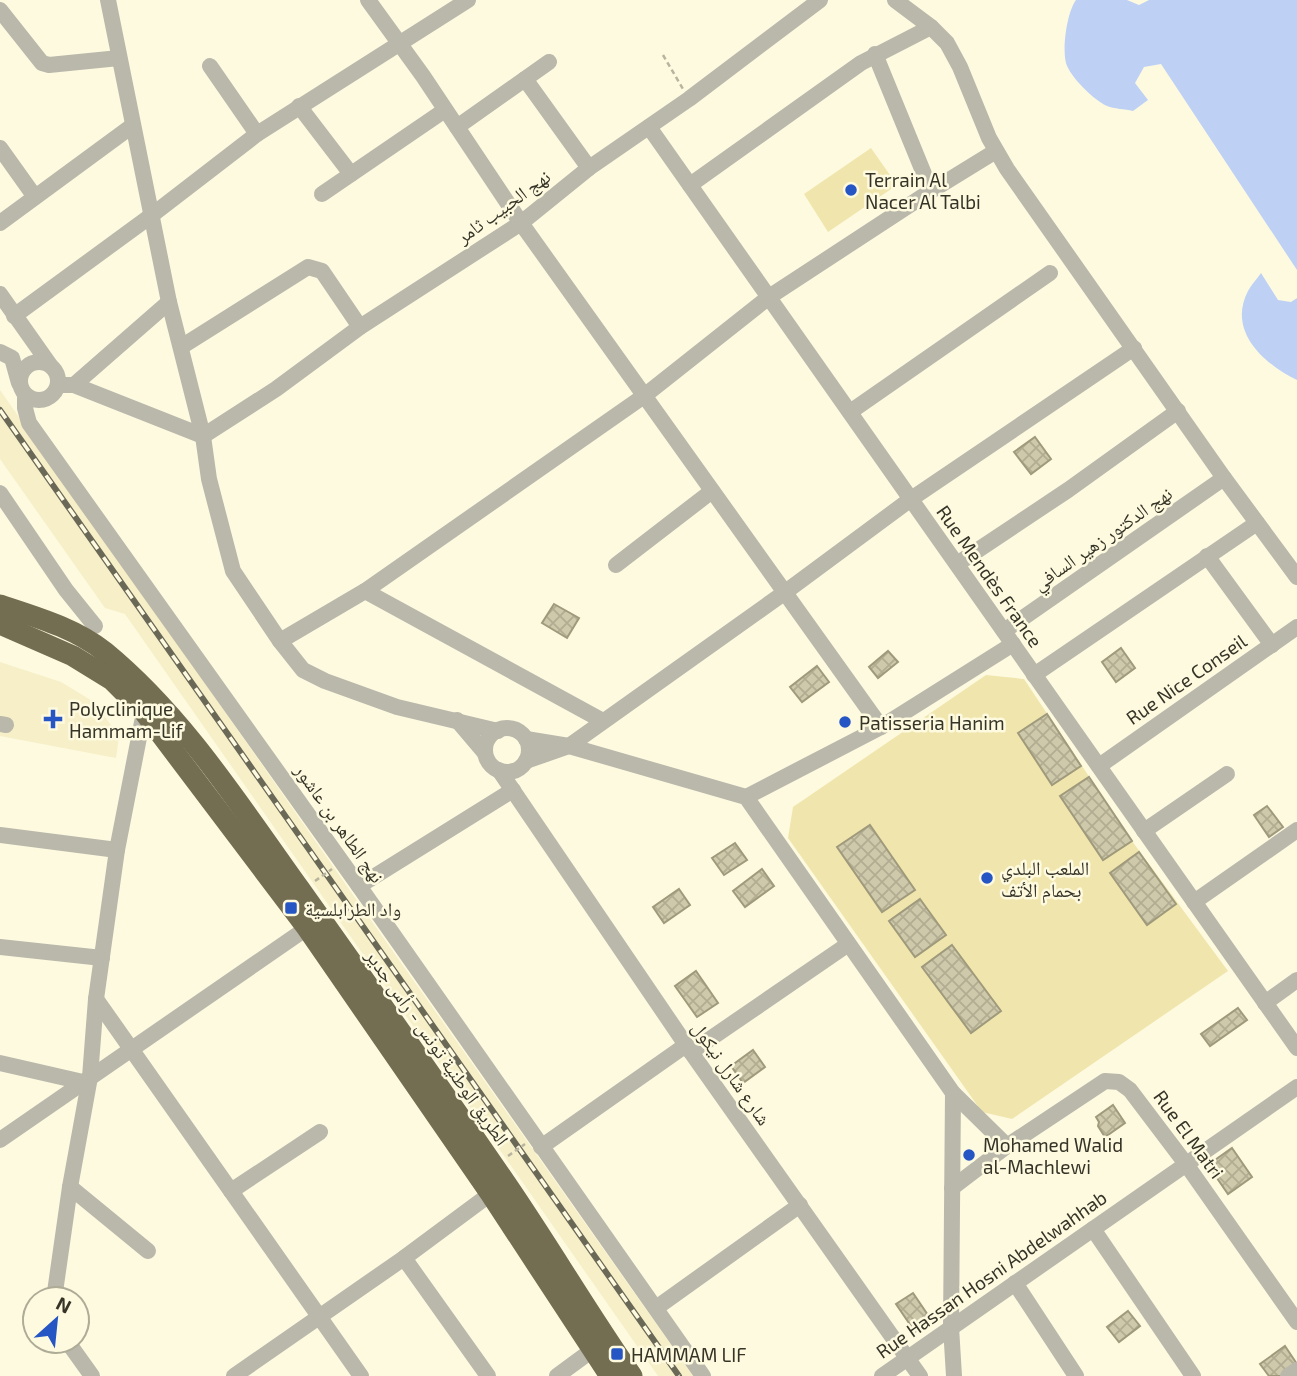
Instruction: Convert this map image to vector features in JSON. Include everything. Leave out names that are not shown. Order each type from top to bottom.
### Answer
[{"type":"highway","name":"الطريق الوطنية تونس - رأس جدير","points":[[1,620],[73,656],[112,680],[144,712],[307,928],[632,1376]]},
{"type":"highway","name":"الطريق الوطنية تونس - رأس جدير","points":[[1,620],[64,627],[103,651],[156,700],[220,779],[498,1188],[591,1351],[610,1376]]},
{"type":"street","points":[[108,0],[169,302],[233,571],[303,670],[325,681],[397,707],[498,731],[511,729],[526,739],[529,752],[513,790],[359,886]]},
{"type":"street","points":[[368,0],[521,223],[881,727]]},
{"type":"street","points":[[14,316],[257,134],[468,0]]},
{"type":"street","name":"نهج الحبيب ثامر","points":[[203,436],[238,416],[360,327],[521,223],[589,168],[689,99],[820,0]]},
{"type":"street","points":[[895,0],[931,27],[947,43],[996,151],[1068,258],[1297,577]]},
{"type":"street","points":[[0,10],[42,63],[49,65],[119,58]]},
{"type":"street","points":[[690,185],[875,54],[931,27]]},
{"type":"street","points":[[875,54],[931,191]]},
{"type":"street","points":[[457,127],[549,62]]},
{"type":"street","points":[[210,65],[257,134]]},
{"type":"street","points":[[525,79],[589,168]]},
{"type":"street","points":[[299,106],[351,174]]},
{"type":"street","points":[[322,194],[445,110]]},
{"type":"street","points":[[0,223],[132,126]]},
{"type":"street","name":"Rue Mendès France","points":[[649,127],[1297,1048]]},
{"type":"street","points":[[0,148],[35,197]]},
{"type":"street","points":[[280,641],[365,591],[644,396],[769,298],[996,151]]},
{"type":"street","points":[[181,347],[308,267],[322,271],[360,327]]},
{"type":"street","points":[[850,412],[1049,273]]},
{"type":"street","points":[[0,294],[66,385],[203,436]]},
{"type":"street","points":[[50,365],[43,362],[28,365],[23,370],[24,391],[36,400],[51,397],[169,302]]},
{"type":"street","points":[[457,720],[485,753],[488,762],[499,770],[512,771],[569,746],[911,499],[1134,348]]},
{"type":"street","name":"نهج الطاهر بن عاشور","points":[[0,352],[12,358],[24,391],[29,423],[359,886],[533,1146],[704,1376]]},
{"type":"street","points":[[957,564],[1068,490],[1178,411]]},
{"type":"street","name":"نهج الدكتور زهير السافي","points":[[746,797],[881,727],[1224,478]]},
{"type":"street","points":[[616,565],[712,491]]},
{"type":"street","points":[[0,494],[66,590],[95,626]]},
{"type":"street","points":[[1034,675],[1257,523]]},
{"type":"street","points":[[1207,556],[1272,645]]},
{"type":"street","points":[[365,591],[603,721]]},
{"type":"street","name":"Rue Nice Conseil","points":[[1098,766],[1297,627]]},
{"type":"street","points":[[56,1285],[117,850],[144,712]]},
{"type":"street","points":[[485,753],[488,740],[498,731]]},
{"type":"street","points":[[526,739],[569,746],[746,797],[953,1093],[1007,1146]]},
{"type":"street","name":"شارع شارل نيكول","points":[[499,770],[689,1048],[920,1376]]},
{"type":"street","points":[[1144,831],[1227,774]]},
{"type":"street","points":[[1194,902],[1297,830]]},
{"type":"street","points":[[0,835],[117,850]]},
{"type":"street","points":[[0,1140],[307,928]]},
{"type":"street","points":[[533,1146],[847,945]]},
{"type":"street","points":[[0,947],[102,958]]},
{"type":"street","points":[[1265,1003],[1297,980]]},
{"type":"street","points":[[96,999],[360,1376]]},
{"type":"street","points":[[0,1063],[87,1079]]},
{"type":"street","name":"Rue El Matri","points":[[952,1188],[1007,1146],[1105,1081],[1119,1082],[1130,1090],[1186,1164],[1297,1322]]},
{"type":"street","name":"Rue Hassan Hosni Abdelwahhab","points":[[882,1376],[1297,1087]]},
{"type":"street","points":[[953,1093],[951,1327],[954,1376]]},
{"type":"street","points":[[231,1191],[320,1132]]},
{"type":"street","points":[[70,1187],[148,1251]]},
{"type":"street","points":[[234,1376],[404,1258],[498,1188]]},
{"type":"street","points":[[656,1308],[800,1205]]},
{"type":"street","points":[[1093,1229],[1193,1376]]},
{"type":"street","points":[[404,1258],[488,1376]]},
{"type":"street","points":[[1015,1283],[1076,1376]]},
{"type":"street","points":[[557,1376],[591,1351]]},
{"type":"street","points":[[77,1355],[92,1376]]},
{"type":"street","points":[[1288,1376],[1297,1370]]},
{"type":"path","points":[[663,55],[689,99]]},
{"type":"path","points":[[314,881],[332,869]]},
{"type":"path","points":[[508,1156],[533,1146]]},
{"type":"shaded area","name":"Terrain Al Nacer Al Talbi","points":[[871,148],[897,185],[828,232],[804,194]]},
{"type":"shaded area","points":[[0,390],[693,1376],[658,1376],[125,614],[105,608],[0,459]]},
{"type":"shaded area","name":"Polyclinique Hammam-Lif","points":[[0,662],[61,682],[94,702],[119,736],[116,758],[0,736]]},
{"type":"shaded area","name":"الملعب البلدي بحمام الأتف","points":[[986,675],[1024,679],[1132,841],[1228,971],[1012,1119],[982,1112],[788,838],[793,807]]},
{"type":"water","points":[[1076,0],[1127,0],[1139,5],[1149,0],[1297,0],[1297,270],[1161,64],[1144,67],[1135,83],[1148,100],[1133,111],[1107,106],[1077,81],[1068,69],[1065,49],[1068,21]]},
{"type":"water","points":[[1261,273],[1278,300],[1291,302],[1297,298],[1297,380],[1261,355],[1246,333],[1242,320],[1243,306],[1249,289]]},
{"type":"building","points":[[1035,437],[1051,459],[1031,474],[1014,452]]},
{"type":"building","points":[[554,604],[579,618],[567,638],[542,623]]},
{"type":"building","points":[[1121,648],[1135,668],[1116,682],[1102,662]]},
{"type":"building","points":[[888,651],[898,662],[878,678],[869,667]]},
{"type":"building","points":[[817,666],[829,682],[802,702],[790,687]]},
{"type":"building","points":[[1047,714],[1081,766],[1052,785],[1018,733]]},
{"type":"building","points":[[1089,777],[1132,841],[1103,860],[1060,796]]},
{"type":"building","points":[[1267,806],[1283,827],[1269,837],[1254,815]]},
{"type":"building","points":[[870,825],[915,890],[882,912],[837,847]]},
{"type":"building","points":[[735,843],[747,860],[724,875],[712,858]]},
{"type":"building","points":[[1139,852],[1176,904],[1147,925],[1110,873]]},
{"type":"building","points":[[762,869],[774,886],[745,907],[733,891]]},
{"type":"building","points":[[679,889],[690,905],[664,923],[653,907]]},
{"type":"building","points":[[920,899],[946,935],[915,957],[889,921]]},
{"type":"building","points":[[952,945],[1001,1011],[971,1033],[922,967]]},
{"type":"building","points":[[696,971],[718,1003],[697,1017],[675,986]]},
{"type":"building","points":[[1238,1008],[1247,1020],[1210,1046],[1201,1034]]},
{"type":"building","points":[[753,1050],[765,1067],[743,1083],[731,1066]]},
{"type":"building","points":[[1113,1105],[1125,1123],[1105,1137],[1096,1117]]},
{"type":"building","points":[[1232,1148],[1252,1177],[1228,1194],[1208,1165]]},
{"type":"building","points":[[913,1293],[932,1321],[915,1332],[896,1304]]},
{"type":"building","points":[[1128,1311],[1140,1326],[1119,1342],[1107,1327]]},
{"type":"building","points":[[1285,1346],[1297,1364],[1281,1376],[1269,1376],[1260,1364]]},
{"type":"railway","points":[[0,410],[679,1376]]},
{"type":"place","name":"Terrain Al Nacer Al Talbi","points":[[851,190]]},
{"type":"place","name":"Polyclinique Hammam-Lif","points":[[53,719]]},
{"type":"place","name":"Patisseria Hanim","points":[[845,722]]},
{"type":"place","name":"الملعب البلدي بحمام الأتف","points":[[987,878]]},
{"type":"place","name":"واد الطرابلسية","points":[[291,908]]},
{"type":"place","name":"Mohamed Walid al-Machlewi","points":[[969,1155]]},
{"type":"place","name":"HAMMAM LIF","points":[[617,1354]]}]
